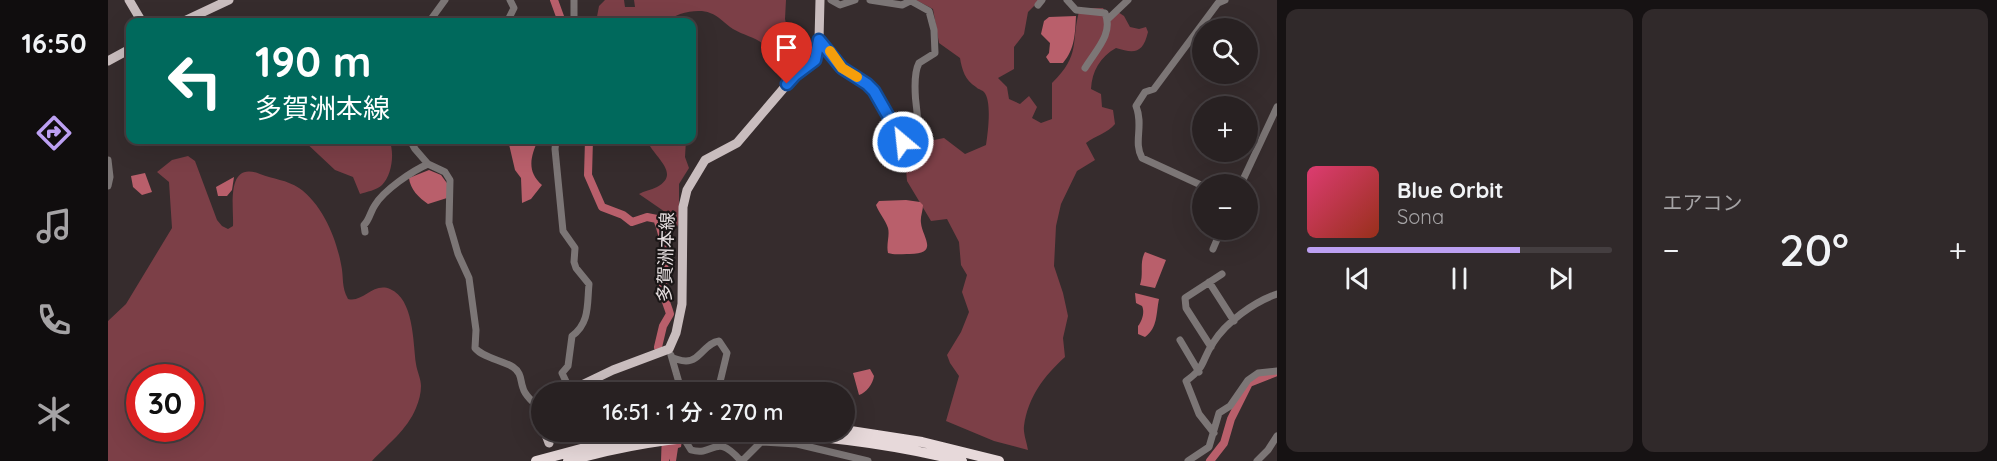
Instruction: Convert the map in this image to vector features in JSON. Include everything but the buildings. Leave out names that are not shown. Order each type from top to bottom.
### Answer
[{"type":"highway","points":[[855,432],[922,442],[999,461]]},
{"type":"highway","points":[[855,440],[884,444],[962,461]]},
{"type":"highway","points":[[536,461],[578,449],[624,442]]},
{"type":"highway","points":[[568,461],[636,442]]},
{"type":"main road","points":[[129,0],[140,18]]},
{"type":"main road","points":[[191,18],[229,0]]},
{"type":"main road","name":"多賀洲本線","points":[[670,353],[682,304],[683,207],[687,189],[705,160],[737,143],[795,75],[815,60],[819,40],[820,0]]},
{"type":"main road","points":[[108,61],[126,51]]},
{"type":"main road","points":[[591,382],[670,353]]},
{"type":"street","points":[[432,18],[445,0]]},
{"type":"street","points":[[509,18],[514,8],[510,0]]},
{"type":"street","points":[[574,0],[574,18]]},
{"type":"street","points":[[831,0],[840,5],[855,0]]},
{"type":"street","points":[[819,40],[842,68],[874,91],[903,142],[921,136],[915,76],[919,63],[935,53],[934,30],[928,11],[911,0],[902,5],[870,0]]},
{"type":"street","points":[[1067,0],[1076,9],[1105,13],[1108,20],[1108,32],[1085,68]]},
{"type":"street","points":[[1108,20],[1128,0]]},
{"type":"street","points":[[1192,181],[1142,158],[1138,150],[1141,117],[1137,106],[1145,92],[1154,89],[1218,3],[1225,0]]},
{"type":"street","points":[[1246,174],[1277,106]]},
{"type":"street","points":[[412,144],[428,164],[445,172],[450,180],[449,223],[454,243],[469,278],[476,330],[475,348],[515,369],[522,377],[523,390],[531,398]]},
{"type":"street","points":[[556,144],[563,231],[574,248],[576,268],[589,284],[586,319],[582,329],[573,336],[567,366],[562,373],[564,382]]},
{"type":"street","points":[[108,160],[110,165],[108,186]]},
{"type":"street","points":[[365,232],[364,225],[380,198],[399,182],[428,164]]},
{"type":"street","points":[[1213,249],[1217,240]]},
{"type":"street","points":[[1211,347],[1186,308],[1185,298],[1222,274]]},
{"type":"street","points":[[1209,282],[1234,321]]},
{"type":"street","points":[[1214,433],[1199,414],[1186,381],[1199,372],[1220,333],[1262,299],[1277,294]]},
{"type":"street","points":[[1180,340],[1199,372]]},
{"type":"street","points":[[670,353],[688,361],[694,359],[711,343],[719,341],[727,353],[720,382]]},
{"type":"street","points":[[670,353],[679,382]]},
{"type":"street","points":[[1188,461],[1209,447],[1220,413],[1230,406],[1248,380],[1258,373],[1276,371]]},
{"type":"street","points":[[1257,461],[1268,450],[1277,435]]},
{"type":"street","points":[[686,442],[691,450],[701,451],[720,446],[730,449],[742,461],[760,442],[796,444],[868,461]]},
{"type":"shaded area","points":[[605,0],[624,0],[625,7],[635,7],[634,0],[786,0],[785,19],[789,56],[783,70],[776,73],[763,44],[733,29],[710,13],[693,11],[672,18],[597,18],[599,6]]},
{"type":"shaded area","points":[[916,0],[1040,0],[1028,12],[1024,34],[1014,47],[1014,69],[998,78],[1007,87],[1009,99],[1020,104],[1029,96],[1037,107],[1032,118],[1041,123],[1052,119],[1052,83],[1068,64],[1074,47],[1080,8],[1103,8],[1107,15],[1118,12],[1124,16],[1130,27],[1139,29],[1146,27],[1148,32],[1141,48],[1128,51],[1116,48],[1110,52],[1101,60],[1093,76],[1091,89],[1101,94],[1102,107],[1113,110],[1115,124],[1086,143],[1095,160],[1077,171],[1061,204],[1056,226],[1054,266],[1068,316],[1063,338],[1065,357],[1038,388],[1029,406],[1024,429],[1028,450],[994,441],[946,421],[959,376],[947,355],[961,332],[969,312],[962,292],[967,275],[961,265],[959,242],[947,219],[931,221],[907,181],[904,144],[924,138],[934,140],[944,138],[965,154],[986,145],[989,109],[984,92],[967,78],[960,58],[939,43],[933,9]]},
{"type":"shaded area","points":[[1076,16],[1074,41],[1067,58],[1063,63],[1050,63],[1046,57],[1050,43],[1041,34],[1044,21],[1049,17]]},
{"type":"shaded area","points":[[307,144],[391,144],[390,170],[385,181],[374,190],[360,194],[353,177],[335,170]]},
{"type":"shaded area","points":[[509,144],[536,144],[531,163],[537,180],[542,185],[531,199],[522,203],[521,178],[515,170]]},
{"type":"shaded area","points":[[649,144],[686,144],[685,157],[689,168],[679,184],[677,227],[668,214],[639,194],[657,187],[664,182],[667,176],[664,165]]},
{"type":"shaded area","points":[[188,156],[195,161],[217,220],[228,229],[233,226],[234,188],[241,174],[249,171],[294,185],[315,203],[332,232],[348,299],[358,298],[378,288],[384,288],[398,294],[404,302],[413,333],[416,364],[421,383],[420,394],[408,423],[372,461],[108,461],[108,321],[126,304],[172,228],[169,182],[157,172],[172,160]]},
{"type":"shaded area","points":[[429,170],[441,175],[449,186],[447,198],[428,204],[416,193],[409,178]]},
{"type":"shaded area","points":[[145,173],[152,192],[142,195],[133,187],[131,176]]},
{"type":"shaded area","points":[[234,177],[232,190],[227,196],[218,196],[216,187]]},
{"type":"shaded area","points":[[879,201],[920,202],[923,205],[921,221],[927,248],[924,252],[917,254],[888,253],[888,228],[876,205]]},
{"type":"shaded area","points":[[1145,252],[1166,260],[1155,288],[1140,285]]},
{"type":"shaded area","points":[[1135,293],[1159,299],[1154,325],[1145,337],[1138,334],[1143,311],[1142,306],[1136,303]]},
{"type":"shaded area","points":[[870,369],[874,376],[872,382],[867,390],[859,395],[853,373]]},
{"type":"shaded area","points":[[662,442],[682,442],[676,461],[670,461]]},
{"type":"waterway","points":[[554,0],[561,18]]},
{"type":"waterway","points":[[589,144],[588,175],[602,207],[623,215],[632,222],[647,217],[657,219],[664,252],[664,297],[670,314],[663,326],[658,347]]},
{"type":"waterway","points":[[1210,461],[1224,443],[1231,419],[1249,383],[1277,372]]},
{"type":"waterway","points":[[665,461],[666,442]]},
{"type":"slow traffic","points":[[830,51],[842,68],[857,77]]},
{"type":"route","points":[[787,84],[815,60],[818,55],[819,40],[842,68],[874,91],[903,142]]}]
